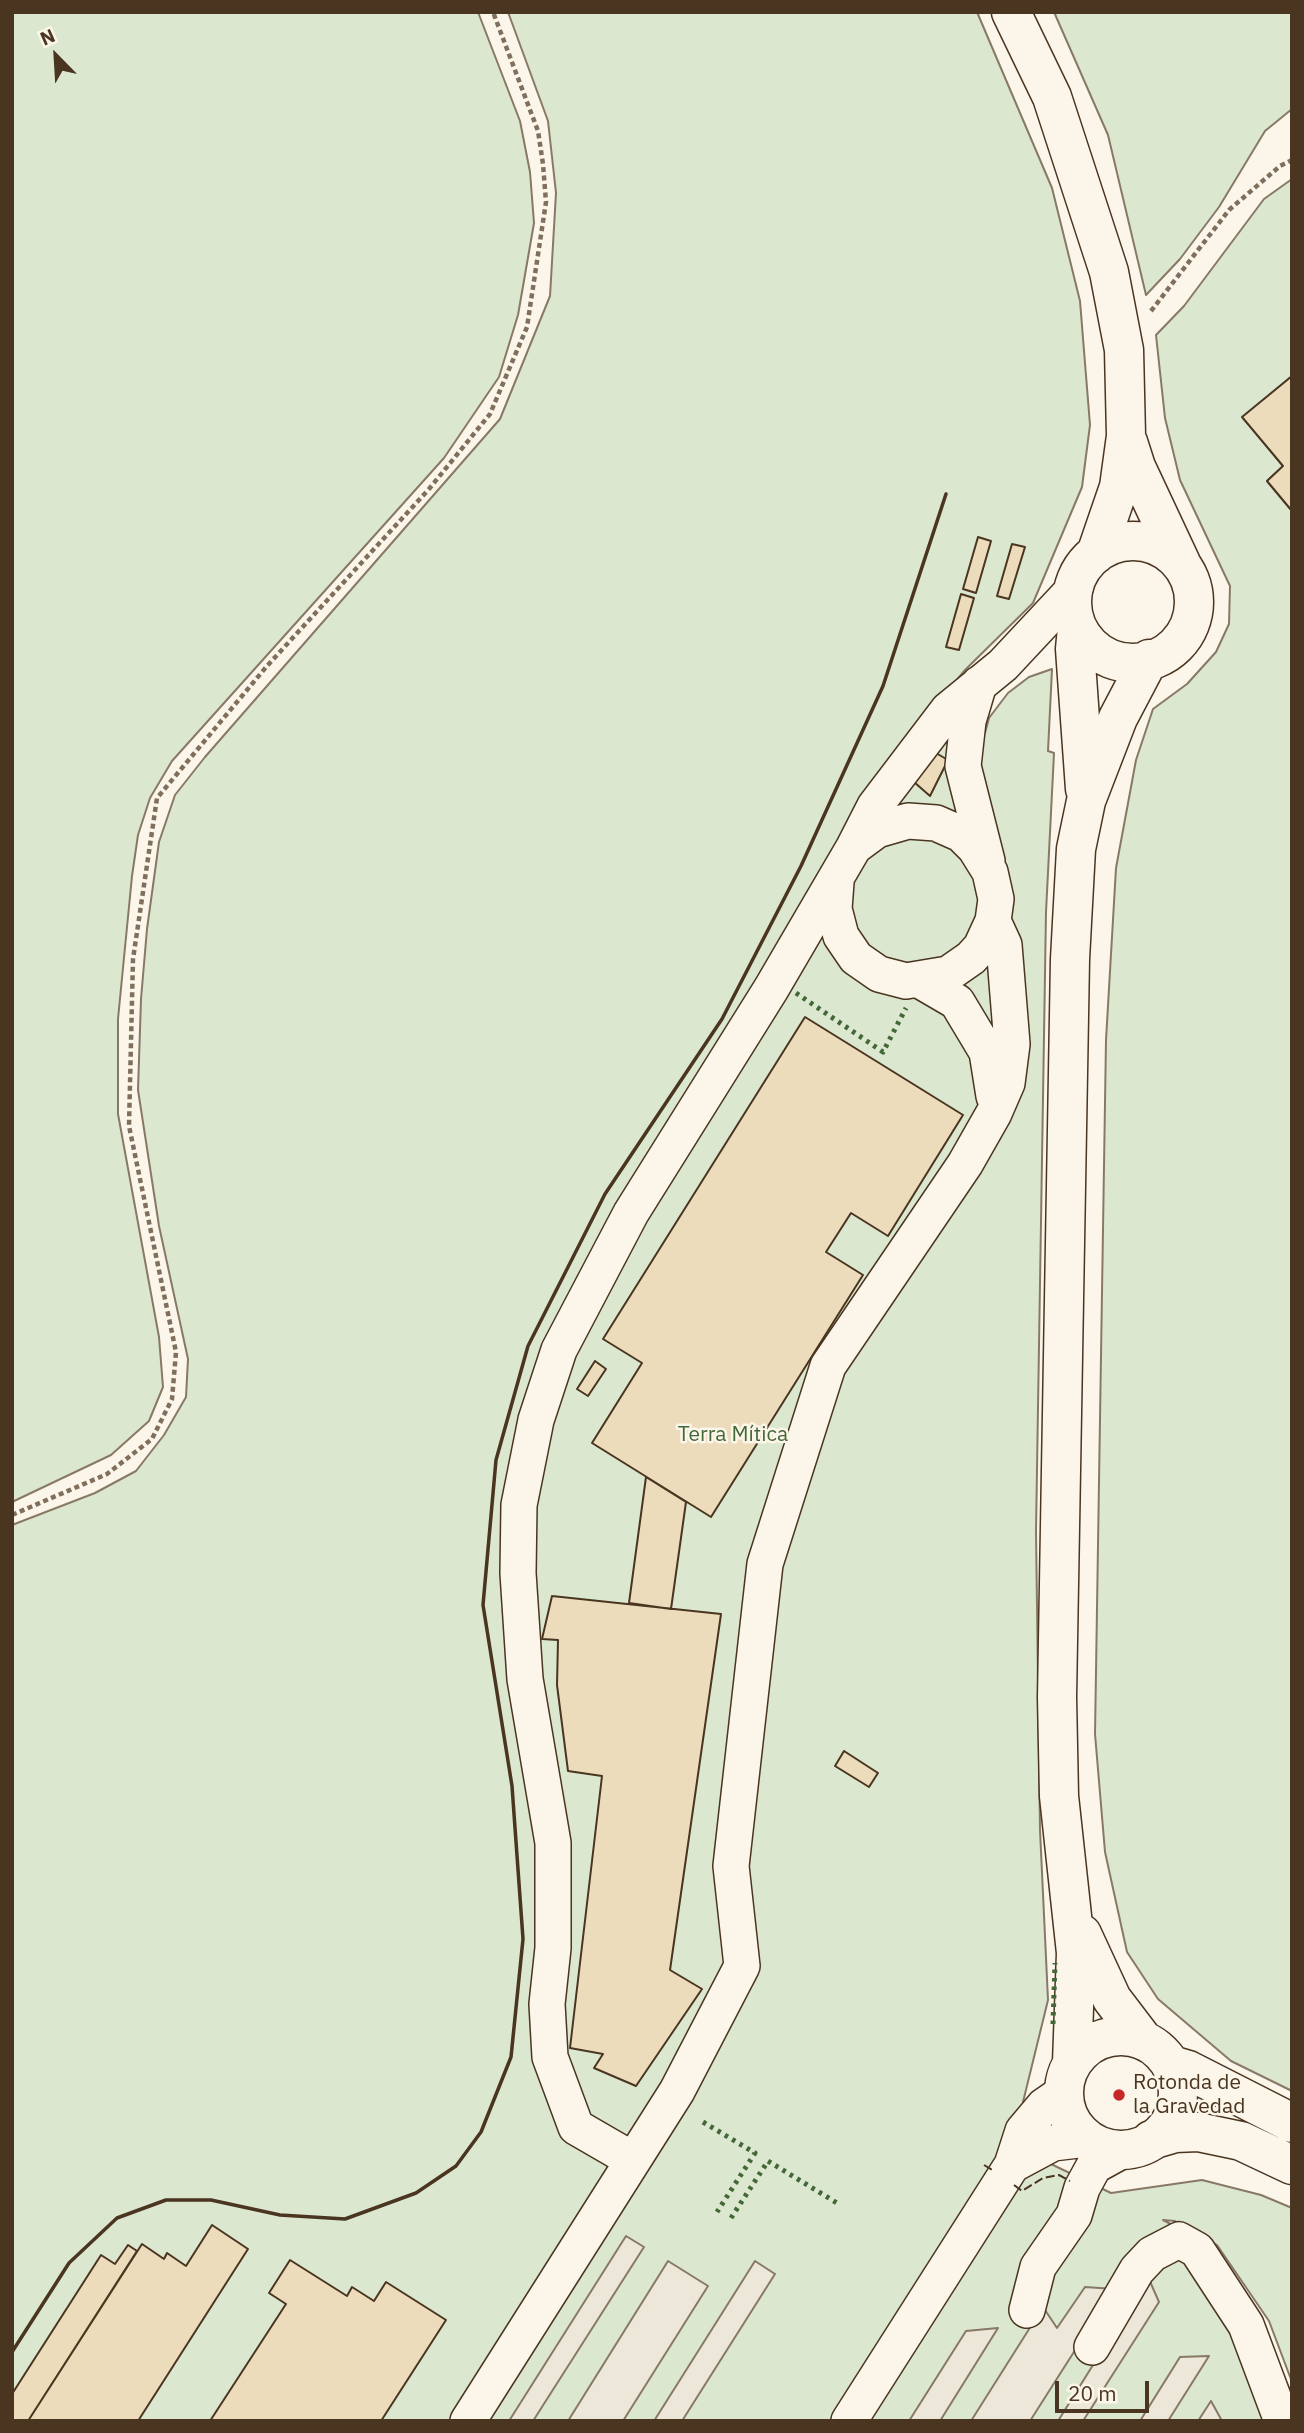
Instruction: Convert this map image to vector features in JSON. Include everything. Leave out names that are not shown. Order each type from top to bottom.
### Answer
[{"type":"main road","points":[[1011,12],[1052,97],[1109,272],[1124,350],[1126,436],[1119,487],[1096,554]]},
{"type":"main road","points":[[1081,641],[1106,657],[1127,662],[1149,659],[1164,654],[1181,640],[1191,623],[1193,589],[1136,467],[1126,436]]},
{"type":"main road","points":[[1086,801],[1081,641],[1072,597],[1082,567],[1096,554],[1118,542],[1140,541],[1164,549],[1181,563]]},
{"type":"main road","points":[[1149,659],[1118,718],[1086,801],[1076,849],[1070,959],[1057,1697],[1059,1796],[1074,1908],[1077,1992],[1067,2078],[1070,2119],[1121,2143],[1175,2133],[1198,2132],[1241,2141],[1292,2165]]},
{"type":"main road","points":[[1074,1908],[1088,1949],[1112,1999],[1177,2081],[1173,2115],[1121,2143]]},
{"type":"main road","points":[[1067,2078],[1082,2050],[1096,2041],[1128,2036],[1292,2123]]},
{"type":"lane","points":[[633,2160],[576,2127],[550,2057],[547,2004],[553,1948],[553,1843],[525,1679],[518,1573],[519,1505],[536,1420],[559,1350],[631,1213],[836,882],[875,806],[948,710],[991,675],[1075,588]]},
{"type":"lane","points":[[836,882],[834,909],[841,936],[856,958],[879,974],[906,981],[921,981],[948,974],[971,958],[981,947],[993,921],[996,899],[963,766],[968,721],[991,675],[1081,641]]},
{"type":"lane","points":[[854,847],[877,830],[908,821],[936,823],[961,834],[975,848],[990,872]]},
{"type":"lane","points":[[468,2421],[677,2091],[742,1966],[732,1866],[765,1564],[828,1366],[965,1164],[994,1114],[1007,1083],[1012,1044],[1004,945],[993,921]]},
{"type":"lane","points":[[921,981],[957,1002],[987,1052],[994,1114]]},
{"type":"lane","points":[[849,2421],[1012,2165],[1023,2131],[1067,2078]]},
{"type":"lane","points":[[1012,2165],[1053,2143],[1121,2143]]},
{"type":"lane","points":[[1027,2310],[1038,2267],[1074,2215],[1082,2188],[1094,2166],[1121,2143]]},
{"type":"lane","points":[[1092,2347],[1138,2270],[1152,2254],[1179,2240],[1197,2250],[1246,2325],[1282,2421]]},
{"type":"path","points":[[12,1515],[107,1474],[152,1439],[172,1399],[176,1352],[129,1126],[133,959],[157,798],[267,666],[429,489],[490,414],[527,327],[546,202],[543,164],[538,131],[493,12]]},
{"type":"path","points":[[1120,328],[1151,312],[1229,210],[1280,166],[1292,160]]},
{"type":"green space","points":[[12,12],[478,12],[520,121],[530,172],[534,223],[518,315],[499,377],[444,458],[172,761],[150,798],[138,835],[132,876],[118,1019],[118,1114],[159,1337],[163,1387],[149,1421],[111,1455],[12,1502]]},
{"type":"green space","name":"Terra Mítica","points":[[508,12],[977,12],[1052,188],[1080,301],[1090,425],[1082,487],[1033,603],[965,670],[927,716],[985,733],[989,718],[1008,693],[1029,677],[1052,669],[1048,751],[1054,753],[1046,912],[1036,1531],[1040,1830],[1048,2000],[1023,2102],[1051,2164],[1111,2193],[1202,2180],[1261,2195],[1292,2208],[1292,2382],[1269,2321],[1217,2245],[1175,2221],[1163,2220],[1184,2231],[1246,2298],[1292,2394],[1292,2421],[12,2421],[12,1525],[95,1493],[136,1471],[164,1435],[186,1397],[188,1359],[159,1226],[138,1090],[147,929],[159,842],[175,795],[205,757],[500,419],[550,296],[556,193],[548,121]]},
{"type":"green space","points":[[1054,12],[1292,12],[1292,109],[1265,131],[1219,207],[1180,259],[1146,295],[1108,135]]},
{"type":"green space","points":[[1292,179],[1292,376],[1243,417],[1283,466],[1267,481],[1292,511],[1292,2091],[1231,2061],[1158,1999],[1127,1952],[1105,1852],[1095,1734],[1106,1040],[1116,868],[1136,760],[1153,709],[1187,684],[1216,652],[1229,624],[1230,586],[1180,480],[1165,418],[1156,335],[1184,306],[1264,199]]},
{"type":"shaded area","points":[[626,2236],[644,2247],[533,2421],[509,2421]]},
{"type":"shaded area","points":[[668,2261],[708,2286],[623,2421],[568,2421]]},
{"type":"shaded area","points":[[755,2261],[775,2274],[682,2421],[654,2421]]},
{"type":"shaded area","points":[[1148,2277],[1159,2302],[1083,2421],[1058,2421]]},
{"type":"shaded area","points":[[1085,2287],[1114,2289],[1030,2421],[971,2421],[1043,2307],[1057,2328]]},
{"type":"shaded area","points":[[998,2328],[940,2421],[909,2421],[966,2331]]},
{"type":"shaded area","points":[[1209,2356],[1168,2421],[1140,2421],[1180,2357]]},
{"type":"shaded area","points":[[1211,2401],[1222,2421],[1198,2421]]},
{"type":"building","points":[[1292,376],[1292,511],[1267,481],[1283,466],[1242,417]]},
{"type":"building","points":[[978,537],[991,541],[976,593],[963,589]]},
{"type":"building","points":[[1012,544],[1025,547],[1009,599],[997,596]]},
{"type":"building","points":[[961,594],[974,598],[959,650],[946,647]]},
{"type":"building","points":[[929,749],[948,760],[930,796],[914,782]]},
{"type":"building","points":[[805,1017],[963,1115],[888,1236],[851,1213],[826,1252],[863,1275],[711,1517],[592,1443],[642,1363],[603,1339]]},
{"type":"building","points":[[595,1361],[606,1369],[588,1396],[577,1389]]},
{"type":"building","points":[[646,1477],[686,1502],[671,1609],[629,1603]]},
{"type":"building","points":[[552,1596],[721,1614],[670,1970],[702,1989],[636,2086],[594,2068],[603,2054],[570,2048],[602,1776],[568,1771],[557,1685],[558,1640],[542,1639]]},
{"type":"building","points":[[844,1751],[878,1773],[869,1787],[835,1766]]},
{"type":"building","points":[[212,2225],[248,2249],[138,2421],[28,2421],[142,2244],[164,2259],[167,2253],[186,2266]]},
{"type":"building","points":[[128,2245],[137,2251],[28,2421],[12,2421],[12,2394],[101,2255],[115,2264]]},
{"type":"building","points":[[290,2260],[347,2296],[352,2287],[374,2301],[386,2282],[446,2320],[381,2421],[210,2421],[286,2304],[269,2293]]},
{"type":"hedge","points":[[796,993],[883,1052],[906,1008]]},
{"type":"hedge","points":[[1053,2024],[1055,1963]]},
{"type":"hedge","points":[[703,2122],[755,2153],[717,2212]]},
{"type":"hedge","points":[[731,2218],[768,2161],[837,2203]]},
{"type":"fence","points":[[984,2165],[994,2171]]},
{"type":"fence","points":[[1014,2185],[1022,2191],[1043,2178],[1059,2175],[1070,2181]]},
{"type":"wall","points":[[12,2352],[69,2263],[117,2218],[166,2200],[211,2200],[280,2215],[345,2219],[416,2193],[456,2166],[481,2132],[511,2057],[523,1939],[512,1786],[483,1605],[496,1460],[528,1346],[605,1194],[722,1019],[801,866],[883,686],[946,494]]},
{"type":"place","name":"Rotonda de la Gravedad","points":[[1119,2095]]}]
